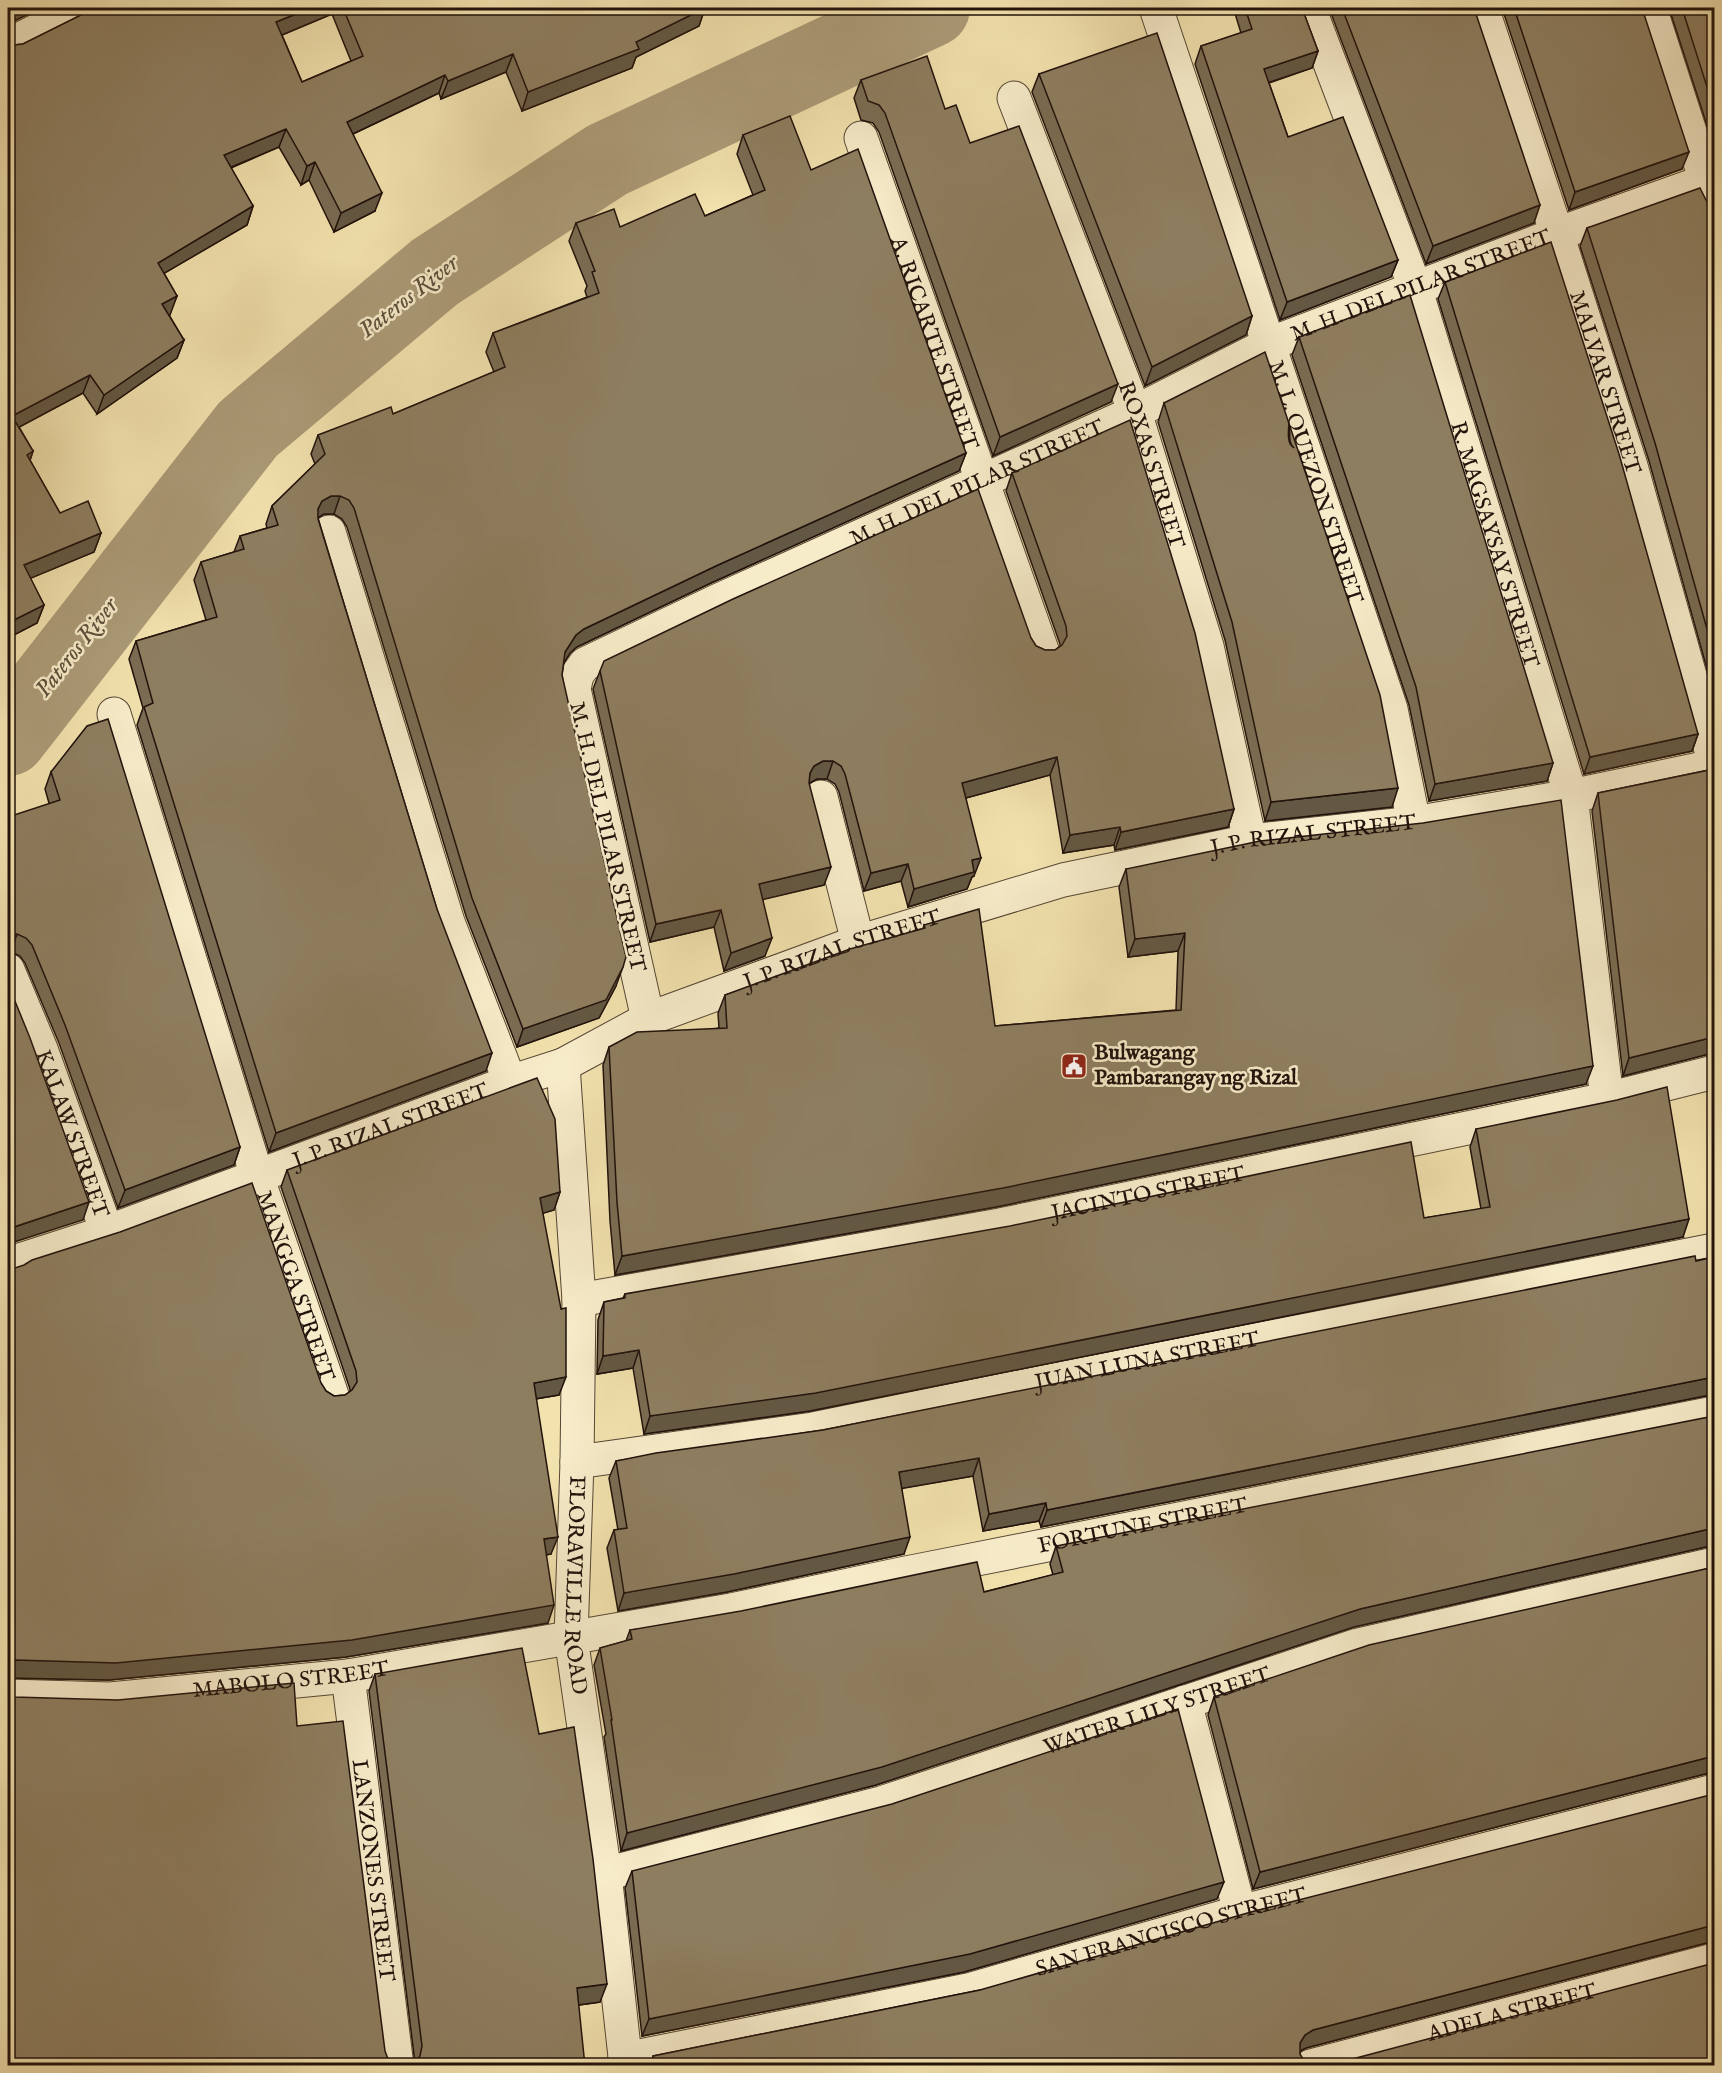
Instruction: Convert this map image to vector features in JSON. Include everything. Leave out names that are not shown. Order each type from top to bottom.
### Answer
[{"type":"street","points":[[8,45],[82,8]]},
{"type":"street","name":"M. L. QUEZON STREET","points":[[1156,8],[1391,710],[1414,823]]},
{"type":"street","name":"R. MAGSAYSAY STREET","points":[[1309,8],[1415,287],[1571,796],[1607,1099]]},
{"type":"street","name":"MALVAR STREET","points":[[1482,8],[1631,466],[1714,761]]},
{"type":"street","points":[[1650,8],[1712,188]]},
{"type":"street","name":"ROXAS STREET","points":[[1014,98],[1135,412],[1207,646],[1250,841]]},
{"type":"street","name":"A. RICARTE STREET","points":[[861,138],[1042,650]]},
{"type":"street","name":"M. H. DEL PILAR STREET","points":[[648,1018],[574,689],[577,675],[585,664],[719,600],[1135,412],[1269,344],[1557,234],[1712,188]]},
{"type":"street","points":[[328,532],[448,922],[510,1083]]},
{"type":"street","name":"MANGGA STREET","points":[[114,714],[256,1176],[332,1395]]},
{"type":"street","name":"J. P. RIZAL STREET","points":[[8,1267],[17,1261],[107,1232],[563,1065],[648,1018],[858,942],[1063,880],[1250,841],[1414,823],[1571,796],[1714,766]]},
{"type":"street","points":[[821,797],[858,942]]},
{"type":"street","name":"KALAW STREET","points":[[8,970],[41,1048],[107,1232]]},
{"type":"street","name":"FLORAVILLE ROAD","points":[[563,1065],[579,1300],[577,1462],[571,1637],[605,1874],[625,2062]]},
{"type":"street","name":"JACINTO STREET","points":[[579,1300],[1000,1225],[1607,1099],[1714,1072]]},
{"type":"street","name":"JUAN LUNA STREET","points":[[577,1462],[813,1429],[1714,1250]]},
{"type":"street","name":"FORTUNE STREET","points":[[571,1637],[731,1610],[1714,1413]]},
{"type":"street","name":"WATER LILY STREET","points":[[605,1874],[881,1803],[1358,1644],[1714,1564]]},
{"type":"street","name":"MABOLO STREET","points":[[8,1696],[110,1699],[348,1676],[571,1637]]},
{"type":"street","name":"LANZONES STREET","points":[[348,1676],[397,2066]]},
{"type":"street","points":[[1185,1701],[1240,1912]]},
{"type":"street","name":"SAN FRANCISCO STREET","points":[[625,2062],[968,1990],[1240,1912],[1714,1791]]},
{"type":"street","name":"ADELA STREET","points":[[1311,2066],[1714,1960]]},
{"type":"building","points":[[95,8],[311,8],[276,22],[302,82],[363,56],[343,8],[705,8],[636,42],[639,49],[528,92],[513,54],[448,81],[445,75],[347,122],[382,193],[341,213],[315,162],[307,166],[286,129],[224,155],[253,206],[158,263],[177,296],[162,304],[184,340],[104,395],[90,375],[12,416],[33,451],[27,455],[60,513],[88,501],[101,533],[24,565],[44,605],[8,623],[8,43],[23,44]]},
{"type":"building","points":[[1245,8],[1302,8],[1318,51],[1264,69],[1288,137],[1343,117],[1398,260],[1287,302],[1201,46],[1252,29]]},
{"type":"building","points":[[1342,8],[1474,8],[1540,205],[1433,246]]},
{"type":"building","points":[[1514,8],[1642,8],[1689,152],[1575,192]]},
{"type":"building","points":[[1682,8],[1714,8],[1714,109]]},
{"type":"building","points":[[1157,33],[1252,316],[1152,367],[1039,74]]},
{"type":"building","points":[[927,56],[945,109],[956,105],[970,143],[1019,126],[1118,384],[1000,437],[885,113],[879,105],[868,101],[861,80]]},
{"type":"building","points":[[790,116],[811,170],[858,149],[966,453],[718,565],[584,629],[576,635],[565,652],[562,675],[626,957],[606,1000],[523,1029],[472,898],[354,508],[349,500],[340,496],[331,496],[322,501],[318,509],[318,519],[437,909],[492,1053],[276,1133],[144,707],[153,703],[136,641],[217,617],[201,562],[244,549],[240,536],[278,525],[272,506],[325,454],[318,435],[391,407],[393,414],[505,367],[493,333],[599,293],[592,272],[595,271],[576,223],[614,209],[620,227],[695,194],[705,216],[765,190],[743,135]]},
{"type":"building","points":[[1700,188],[1707,202],[1714,206],[1714,654],[1655,443],[1587,228]]},
{"type":"building","points":[[1551,242],[1619,454],[1698,734],[1590,757],[1445,282]]},
{"type":"building","points":[[1410,295],[1553,763],[1435,784],[1416,687],[1299,337]]},
{"type":"building","points":[[1265,352],[1380,695],[1398,788],[1271,802],[1232,622],[1164,403]]},
{"type":"building","points":[[1130,420],[1195,633],[1234,809],[1121,832],[1120,827],[1070,835],[1057,757],[962,783],[981,858],[972,860],[974,872],[914,889],[908,864],[871,873],[845,774],[841,766],[833,761],[823,761],[814,766],[810,773],[809,783],[831,867],[759,884],[772,938],[731,953],[721,910],[656,924],[600,671],[604,661],[733,599],[978,489],[1031,638],[1036,646],[1045,650],[1055,650],[1062,645],[1067,636],[1066,626],[1012,473]]},
{"type":"building","points":[[108,719],[240,1147],[125,1190],[65,1025],[32,945],[26,938],[17,934],[8,935],[8,817],[60,800],[51,772],[87,726]]},
{"type":"building","points":[[1714,769],[1714,1037],[1629,1058],[1598,793]]},
{"type":"building","points":[[1561,800],[1593,1066],[1003,1188],[622,1256],[609,1047],[637,1032],[727,1028],[725,995],[850,949],[925,928],[924,925],[979,909],[995,1026],[1181,1010],[1185,933],[1135,939],[1126,869],[1260,841],[1423,823]]},
{"type":"building","points":[[8,984],[30,1038],[89,1202],[17,1226],[8,1232]]},
{"type":"building","points":[[537,1078],[555,1119],[560,1192],[540,1198],[561,1309],[566,1308],[566,1377],[534,1383],[558,1537],[544,1539],[554,1605],[352,1640],[116,1663],[15,1660],[8,1662],[8,1281],[11,1279],[8,1266],[15,1268],[24,1265],[32,1260],[120,1232],[252,1183],[321,1383],[326,1391],[334,1396],[345,1395],[357,1382],[356,1371],[287,1170]]},
{"type":"building","points":[[1667,1087],[1689,1219],[816,1393],[650,1416],[639,1350],[603,1356],[604,1302],[625,1298],[625,1294],[1010,1226],[1411,1142],[1424,1218],[1490,1207],[1476,1129],[1617,1100]]},
{"type":"building","points":[[1695,1256],[1696,1261],[1714,1257],[1714,1377],[1047,1510],[1046,1503],[989,1514],[979,1458],[899,1472],[910,1537],[734,1574],[624,1593],[614,1530],[627,1528],[616,1461],[656,1453],[823,1430]]},
{"type":"building","points":[[1714,1416],[1714,1528],[1360,1609],[882,1767],[627,1833],[600,1648],[632,1639],[630,1630],[741,1611],[977,1562],[984,1592],[1063,1572],[1056,1546]]},
{"type":"building","points":[[1714,1567],[1714,1756],[1260,1872],[1214,1697],[1369,1645]]},
{"type":"building","points":[[522,1648],[539,1734],[574,1727],[593,1859],[607,1984],[577,1988],[585,2066],[409,2066],[415,2063],[420,2056],[422,2046],[375,1674]]},
{"type":"building","points":[[294,1683],[297,1726],[343,1721],[385,2051],[388,2059],[397,2066],[8,2066],[8,1695],[118,1700]]},
{"type":"building","points":[[1178,1709],[1224,1882],[970,1954],[649,2019],[632,1871],[892,1804]]},
{"type":"building","points":[[1714,1794],[1714,1925],[1313,2030],[1305,2035],[1300,2043],[1300,2054],[1311,2066],[654,2066],[653,2056],[980,1990],[1251,1912]]},
{"type":"building","points":[[1714,1963],[1714,2066],[1326,2066]]},
{"type":"waterway","name":"Pateros River","points":[[8,737],[248,429],[435,272],[607,160],[931,8]]},
{"type":"place","name":"Bulwagang Pambarangay ng Rizal","points":[[1074,1066]]}]
